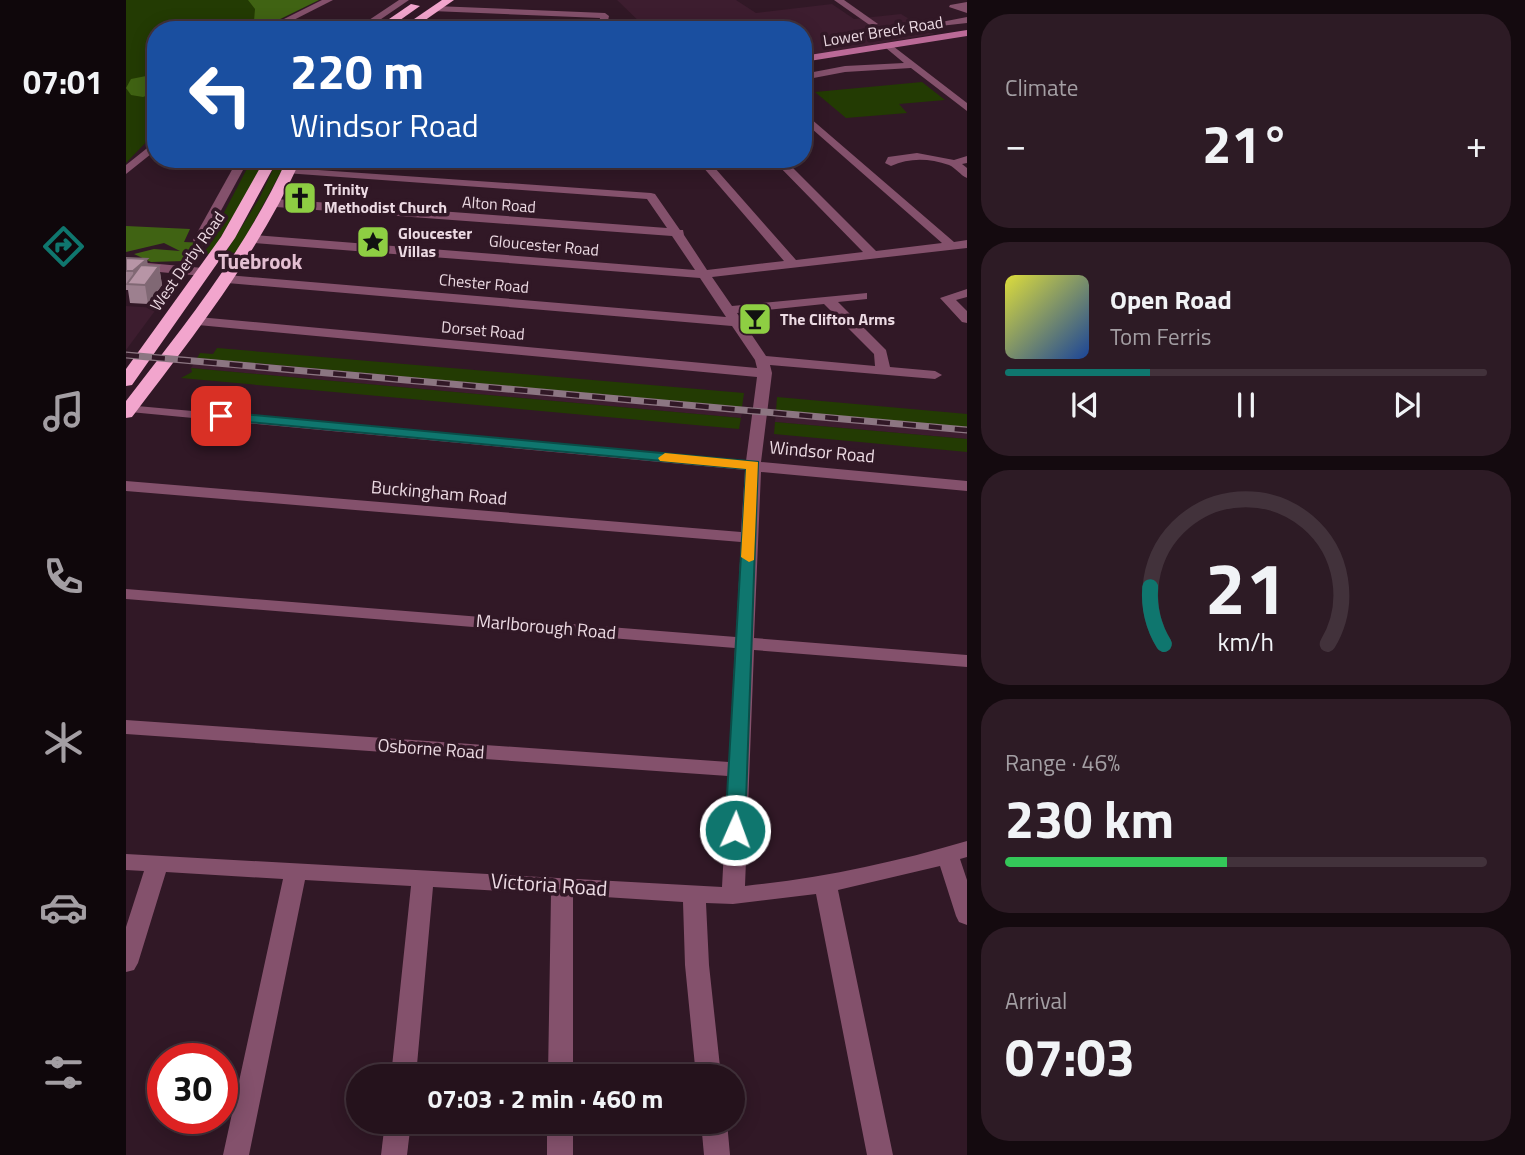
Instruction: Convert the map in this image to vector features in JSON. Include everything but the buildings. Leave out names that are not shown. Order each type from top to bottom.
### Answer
[{"type":"highway","points":[[392,21],[424,0]]},
{"type":"highway","points":[[416,21],[449,0]]},
{"type":"highway","name":"West Derby Road","points":[[126,381],[248,206],[267,168]]},
{"type":"highway","points":[[128,411],[227,279],[276,203],[291,168]]},
{"type":"highway","points":[[203,272],[227,279]]},
{"type":"street","points":[[285,21],[329,0]]},
{"type":"street","points":[[372,21],[405,0]]},
{"type":"street","points":[[838,0],[874,24]]},
{"type":"street","points":[[961,0],[967,6]]},
{"type":"street","points":[[435,9],[605,16],[604,21]]},
{"type":"street","points":[[940,23],[967,20]]},
{"type":"street","name":"Lower Breck Road","points":[[812,58],[967,33]]},
{"type":"street","points":[[889,46],[967,108]]},
{"type":"street","points":[[812,77],[845,69],[912,65]]},
{"type":"street","points":[[812,123],[952,246]]},
{"type":"street","points":[[126,171],[147,152]]},
{"type":"street","points":[[891,163],[892,159],[900,157],[927,155],[961,161],[967,175]]},
{"type":"street","points":[[199,240],[239,168]]},
{"type":"street","points":[[328,168],[649,195],[710,274],[764,367],[753,465],[733,895]]},
{"type":"street","points":[[709,168],[793,264]]},
{"type":"street","points":[[786,168],[873,255]]},
{"type":"street","name":"Alton Road","points":[[276,203],[679,233]]},
{"type":"street","name":"Gloucester Road","points":[[253,239],[710,274],[967,244]]},
{"type":"street","points":[[126,265],[203,272]]},
{"type":"street","name":"Chester Road","points":[[227,279],[734,316],[862,296]]},
{"type":"street","points":[[967,293],[947,298],[967,319]]},
{"type":"street","points":[[828,300],[881,353],[883,370]]},
{"type":"street","name":"Dorset Road","points":[[198,321],[764,367],[883,370],[934,375]]},
{"type":"street","name":"Windsor Road","points":[[128,411],[753,465],[966,489]]},
{"type":"street","name":"Buckingham Road","points":[[126,486],[749,538]]},
{"type":"street","name":"Marlborough Road","points":[[126,594],[967,661]]},
{"type":"street","name":"Osborne Road","points":[[126,727],[737,770]]},
{"type":"street","points":[[957,852],[967,916]]},
{"type":"street","name":"Victoria Road","points":[[126,862],[733,895],[826,886],[957,852]]},
{"type":"street","points":[[126,963],[158,863]]},
{"type":"street","points":[[236,1155],[296,871]]},
{"type":"street","points":[[404,1064],[423,877]]},
{"type":"street","points":[[560,1064],[562,886]]},
{"type":"street","points":[[826,886],[880,1155]]},
{"type":"street","points":[[694,894],[697,965],[708,1064]]},
{"type":"street","points":[[394,1155],[397,1134]]},
{"type":"street","points":[[560,1134],[560,1155]]},
{"type":"street","points":[[714,1134],[717,1155]]},
{"type":"shaded area","points":[[617,0],[736,0],[756,13],[832,4],[854,19],[901,14],[934,34],[812,55],[812,21],[639,21]]},
{"type":"shaded area","points":[[126,306],[157,308],[126,350]]},
{"type":"shaded area","points":[[197,358],[743,407],[741,418],[191,368]]},
{"type":"shaded area","points":[[776,411],[967,427],[967,439],[775,422]]},
{"type":"green space","points":[[126,0],[319,0],[276,21],[147,21],[147,141],[126,163]]},
{"type":"green space","points":[[248,0],[319,0],[276,21],[254,21],[255,9]]},
{"type":"green space","points":[[147,76],[147,95],[131,95],[126,88],[131,79]]},
{"type":"green space","points":[[922,82],[945,100],[899,104],[907,113],[846,118],[815,92]]},
{"type":"green space","points":[[247,168],[262,168],[249,193],[210,254],[203,254],[219,231],[218,224]]},
{"type":"green space","points":[[274,168],[283,168],[237,253],[226,252],[259,199]]},
{"type":"green space","points":[[126,226],[190,229],[184,242],[205,243],[198,254],[184,261],[151,262],[134,254],[154,249],[180,251],[164,243],[126,252]]},
{"type":"green space","points":[[217,348],[744,393],[742,407],[197,358],[200,353],[213,354]]},
{"type":"green space","points":[[191,368],[741,418],[739,429],[181,378],[192,372]]},
{"type":"green space","points":[[777,397],[967,414],[967,427],[776,411]]},
{"type":"green space","points":[[775,422],[967,439],[967,452],[774,434]]},
{"type":"railway","points":[[126,355],[967,430]]},
{"type":"slow traffic","points":[[665,458],[753,465],[749,557]]},
{"type":"place","name":"Trinity Methodist Church","points":[[300,198]]},
{"type":"place","name":"Gloucester Villas","points":[[373,242]]},
{"type":"place","name":"The Clifton Arms","points":[[755,319]]},
{"type":"district","name":"Tuebrook","points":[[260,262]]},
{"type":"route","points":[[221,416],[753,465],[735,830]]}]
